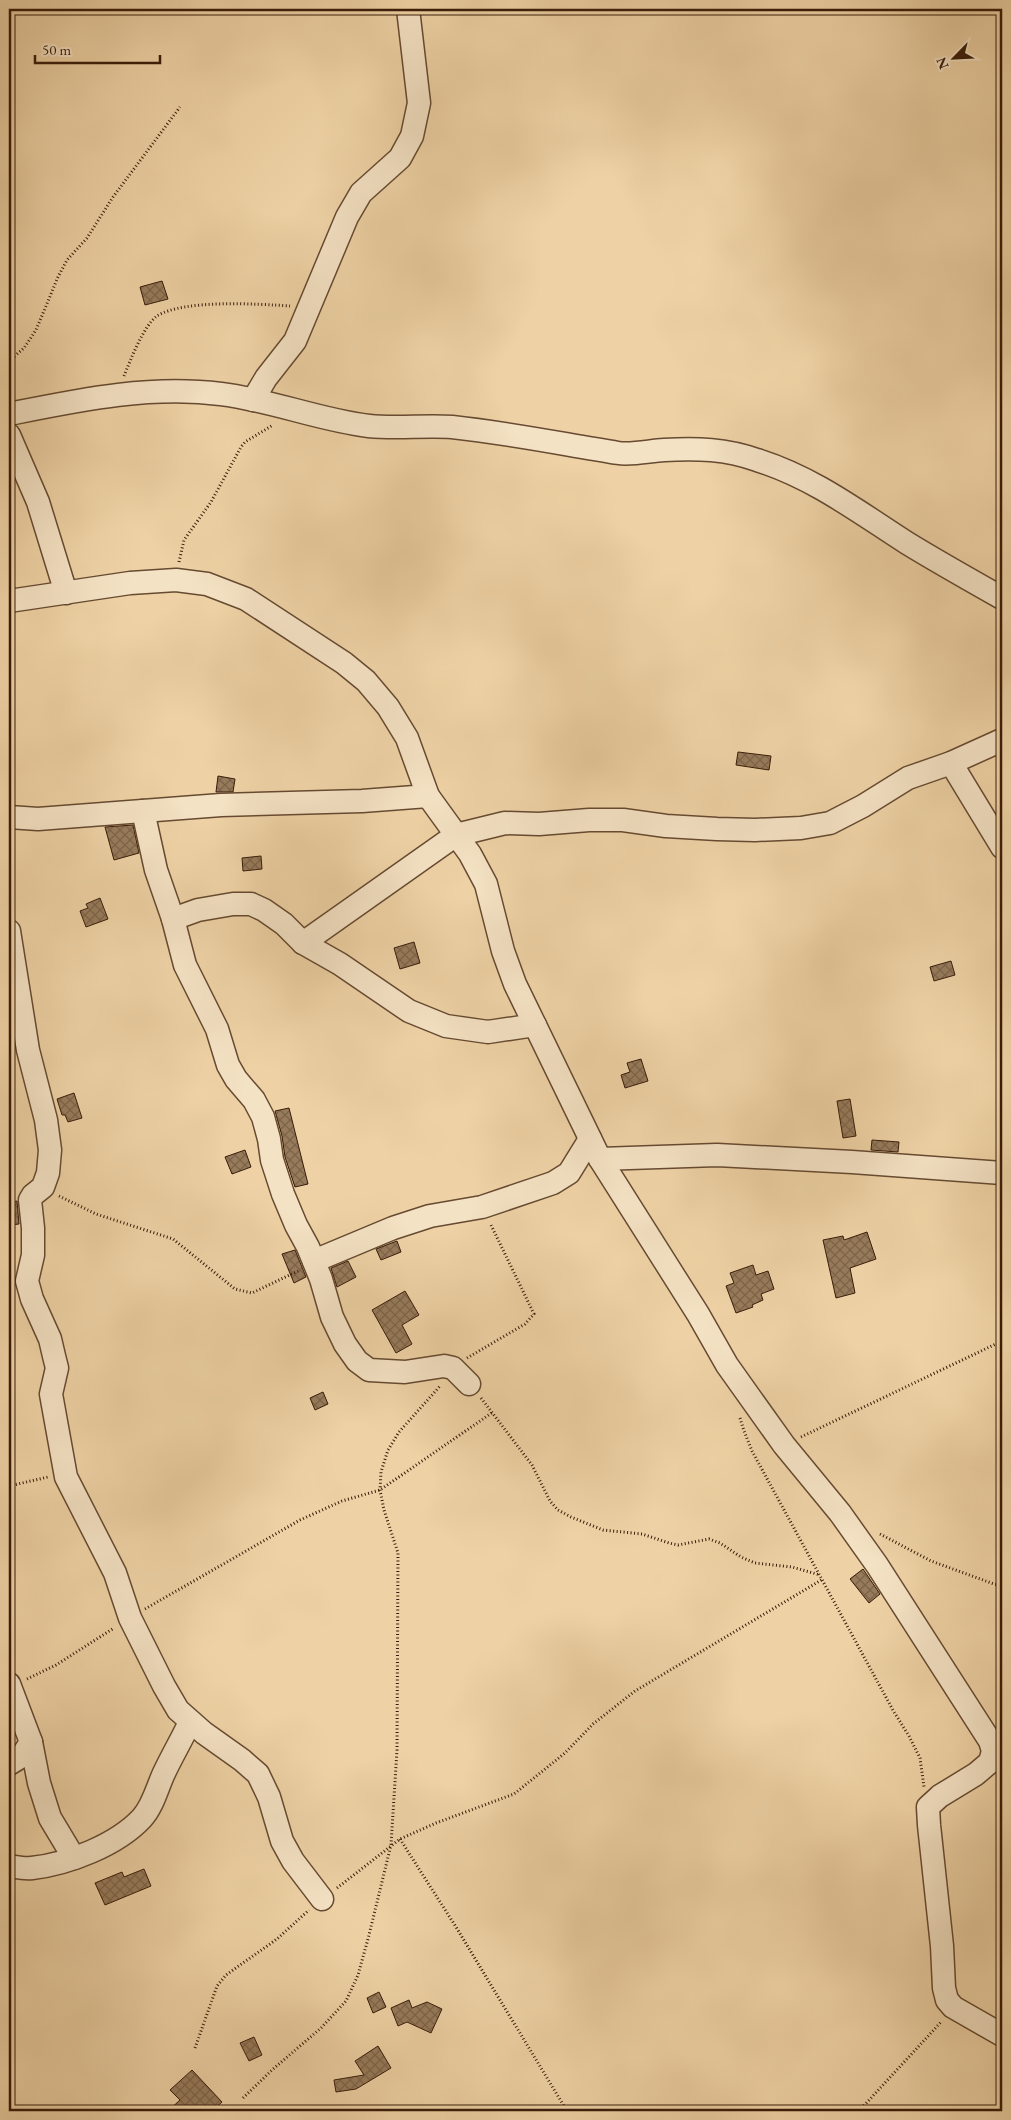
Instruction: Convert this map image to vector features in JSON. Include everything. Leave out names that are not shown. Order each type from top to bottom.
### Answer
[{"type":"street","points":[[253,400],[266,378],[295,341],[347,216],[356,201],[361,193],[400,158],[412,136],[419,104],[408,9]]},
{"type":"street","points":[[9,414],[145,391],[186,391],[253,400],[366,426],[422,426],[493,432],[622,453],[691,449],[719,450],[755,459],[797,474],[850,504],[944,565],[1002,598]]},
{"type":"street","points":[[9,436],[38,502],[56,554],[66,593]]},
{"type":"street","points":[[9,601],[130,583],[176,580],[207,584],[246,599],[344,663],[366,680],[388,707],[406,738],[428,796],[470,854],[486,884],[503,951],[516,984],[600,1159],[698,1314],[727,1365],[784,1445],[840,1513],[877,1565],[990,1740],[993,1751],[990,1762],[976,1774],[940,1796],[928,1807],[942,1946],[944,1988],[947,2000],[953,2007],[1002,2035]]},
{"type":"street","points":[[304,943],[456,835],[505,823],[539,824],[589,820],[623,820],[666,826],[755,830],[801,828],[830,823],[863,806],[908,778],[951,763],[1002,740]]},
{"type":"street","points":[[951,763],[1002,847]]},
{"type":"street","points":[[9,817],[38,819],[221,805],[362,801],[428,796]]},
{"type":"street","points":[[142,811],[162,891],[173,919],[185,965],[217,1028],[228,1066],[236,1079],[254,1100],[263,1117],[272,1160],[283,1194],[314,1261],[332,1317],[345,1344],[357,1361],[369,1370],[388,1372],[418,1371],[444,1366],[453,1368],[469,1384]]},
{"type":"street","points":[[173,919],[216,907],[233,904],[251,904],[264,910],[304,943],[340,964],[409,1011],[446,1026],[488,1032],[535,1025]]},
{"type":"street","points":[[9,931],[28,1050],[46,1120],[50,1150],[48,1174],[43,1187],[30,1200],[34,1228],[33,1255],[27,1281],[54,1356],[56,1368],[51,1394],[66,1477],[77,1502],[111,1565],[130,1618],[178,1710],[190,1722],[258,1774],[270,1797],[282,1842],[293,1861],[322,1899]]},
{"type":"street","points":[[314,1261],[393,1228],[430,1216],[482,1207],[553,1183],[570,1173],[590,1139]]},
{"type":"street","points":[[600,1159],[717,1155],[842,1161],[1002,1173]]},
{"type":"street","points":[[10,1685],[31,1742],[39,1783],[50,1818],[74,1858]]},
{"type":"street","points":[[9,1866],[31,1868],[74,1858],[103,1846],[142,1818],[152,1802],[190,1722]]},
{"type":"street","points":[[9,1764],[22,1756],[31,1742]]},
{"type":"path","points":[[9,361],[24,348],[36,330],[67,260],[87,238],[113,197],[180,107]]},
{"type":"path","points":[[116,395],[135,351],[148,326],[157,316],[179,308],[206,305],[262,304],[309,308]]},
{"type":"path","points":[[176,580],[184,540],[211,502],[245,442],[270,426],[301,412]]},
{"type":"path","points":[[43,1187],[96,1214],[173,1238],[235,1289],[252,1293],[267,1288],[314,1261]]},
{"type":"path","points":[[243,2098],[321,2028],[346,2001],[358,1975],[366,1948],[391,1845],[397,1750],[398,1553],[384,1510],[380,1490],[381,1472],[388,1450],[399,1432],[436,1392],[453,1368],[464,1359],[526,1324],[534,1314],[482,1207]]},
{"type":"path","points":[[784,1445],[1002,1341]]},
{"type":"path","points":[[469,1384],[493,1412],[532,1465],[550,1501],[558,1510],[570,1517],[603,1530],[642,1534],[678,1545],[708,1539],[720,1543],[741,1558],[755,1563],[792,1567],[820,1575]]},
{"type":"path","points":[[10,1685],[56,1665],[130,1618],[300,1520],[342,1501],[380,1490],[493,1412]]},
{"type":"path","points":[[740,1412],[744,1432],[752,1451],[920,1758],[928,1807]]},
{"type":"path","points":[[9,1486],[43,1478],[66,1477]]},
{"type":"path","points":[[878,1534],[931,1561],[994,1584],[1002,1585]]},
{"type":"path","points":[[195,2048],[217,1986],[226,1975],[276,1939],[322,1899],[391,1845],[436,1823],[514,1794],[564,1753],[593,1724],[635,1691],[823,1579]]},
{"type":"path","points":[[400,1839],[456,1926],[567,2111]]},
{"type":"path","points":[[859,2111],[953,2007]]},
{"type":"building","points":[[162,281],[168,299],[145,305],[140,287]]},
{"type":"building","points":[[738,752],[771,756],[769,770],[736,765]]},
{"type":"building","points":[[218,776],[235,779],[233,792],[216,792]]},
{"type":"building","points":[[133,825],[139,853],[114,860],[105,827]]},
{"type":"building","points":[[261,856],[262,869],[243,871],[242,858]]},
{"type":"building","points":[[100,898],[108,919],[86,927],[80,911],[88,908],[86,904]]},
{"type":"building","points":[[414,942],[420,963],[400,969],[394,948]]},
{"type":"building","points":[[951,961],[955,975],[934,981],[930,967]]},
{"type":"building","points":[[641,1059],[648,1081],[625,1088],[621,1075],[630,1072],[627,1063]]},
{"type":"building","points":[[74,1093],[82,1118],[68,1122],[65,1115],[62,1115],[57,1099]]},
{"type":"building","points":[[850,1099],[856,1136],[843,1138],[837,1101]]},
{"type":"building","points":[[289,1108],[308,1184],[295,1187],[285,1157],[282,1136],[275,1111]]},
{"type":"building","points":[[872,1140],[899,1142],[898,1152],[871,1150]]},
{"type":"building","points":[[245,1150],[251,1167],[232,1174],[225,1157]]},
{"type":"building","points":[[17,1201],[19,1224],[11,1225],[9,1203]]},
{"type":"building","points":[[867,1232],[876,1259],[850,1268],[855,1293],[836,1298],[823,1240],[843,1236],[844,1240]]},
{"type":"building","points":[[397,1241],[401,1252],[381,1260],[376,1249]]},
{"type":"building","points":[[295,1250],[306,1277],[294,1283],[282,1254]]},
{"type":"building","points":[[348,1261],[356,1277],[337,1287],[331,1268]]},
{"type":"building","points":[[753,1265],[756,1275],[768,1271],[774,1289],[761,1294],[763,1300],[752,1305],[753,1307],[736,1313],[726,1286],[734,1283],[730,1273]]},
{"type":"building","points":[[405,1291],[419,1315],[402,1325],[412,1344],[396,1353],[372,1310]]},
{"type":"building","points":[[323,1392],[328,1404],[315,1410],[310,1398]]},
{"type":"building","points":[[863,1569],[880,1594],[869,1603],[850,1579]]},
{"type":"building","points":[[144,1869],[151,1886],[105,1905],[95,1883],[122,1872],[124,1877]]},
{"type":"building","points":[[379,1992],[386,2007],[373,2013],[367,1998]]},
{"type":"building","points":[[409,2000],[412,2008],[427,2002],[442,2009],[431,2033],[407,2022],[398,2026],[391,2008]]},
{"type":"building","points":[[254,2037],[262,2055],[249,2061],[240,2043]]},
{"type":"building","points":[[378,2046],[391,2068],[356,2089],[336,2092],[334,2080],[364,2075],[355,2061]]},
{"type":"building","points":[[192,2070],[222,2102],[212,2111],[168,2111],[180,2100],[170,2090]]}]
